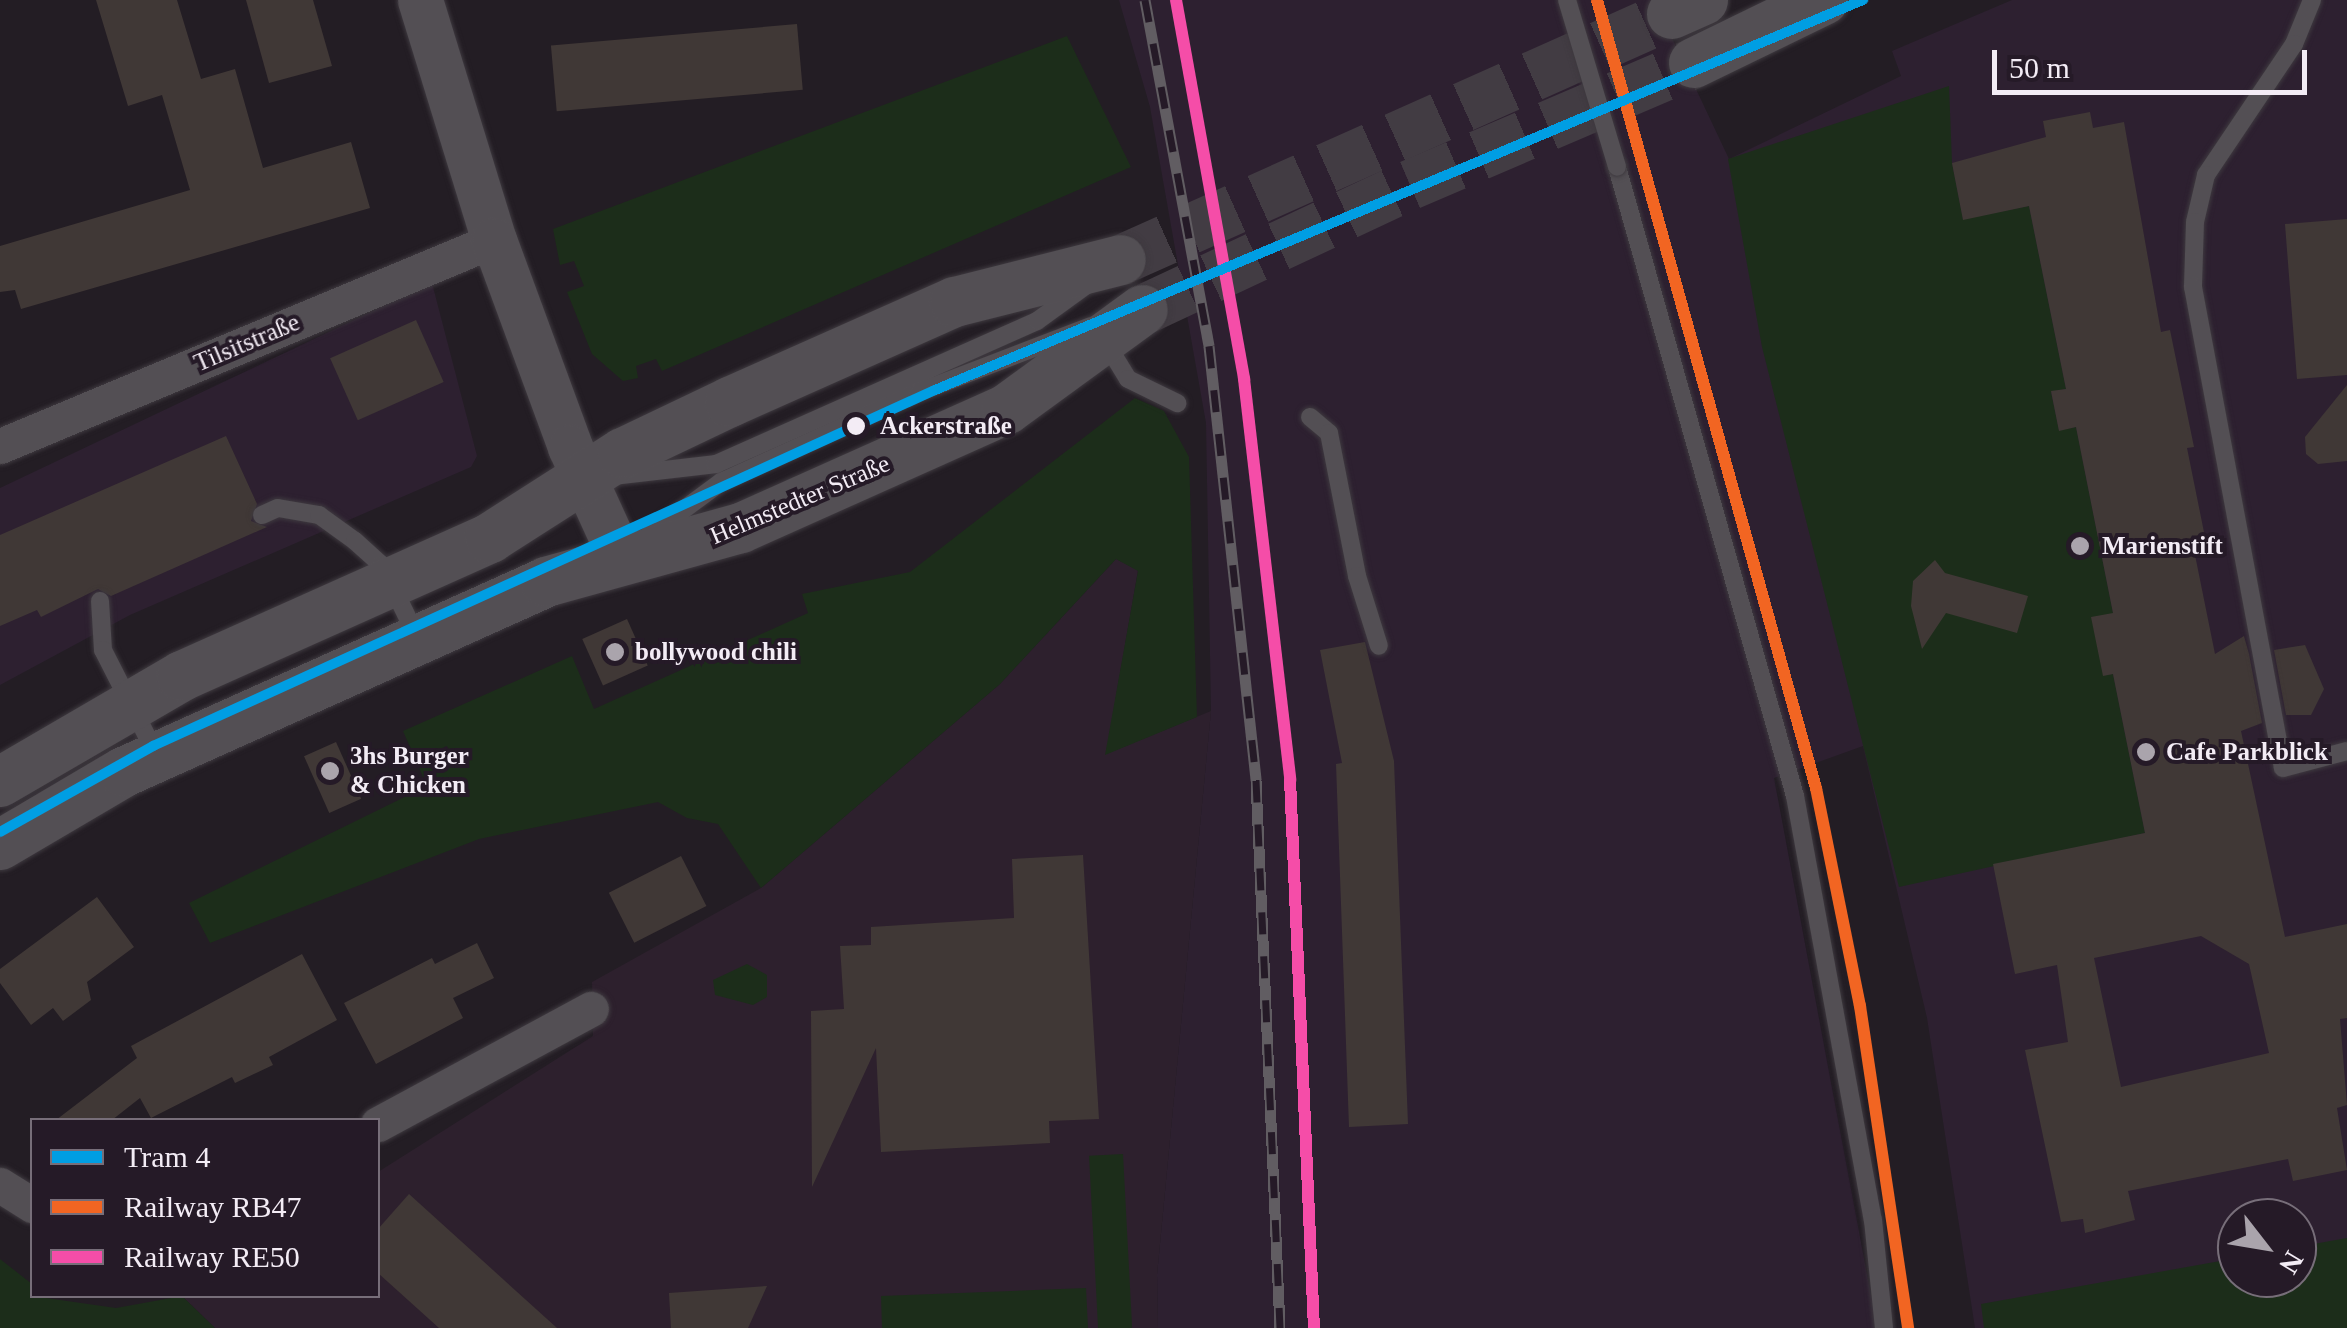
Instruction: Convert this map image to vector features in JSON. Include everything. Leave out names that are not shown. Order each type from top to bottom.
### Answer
[{"type":"main road","points":[[1694,63],[1824,0]]},
{"type":"main road","points":[[0,782],[129,703],[490,538],[662,433],[955,302],[1120,260]]},
{"type":"main road","name":"Helmstedter Straße","points":[[0,845],[157,757],[546,582],[742,528],[1007,409],[1124,324]]},
{"type":"street","points":[[420,0],[494,240],[584,478],[621,560]]},
{"type":"street","name":"Tilsitstraße","points":[[0,446],[494,240]]},
{"type":"street","points":[[380,1123],[591,1009]]},
{"type":"street","points":[[0,1185],[30,1205]]},
{"type":"lane","points":[[1567,0],[1795,796],[1874,1220],[1884,1328]]},
{"type":"lane","points":[[2312,0],[2294,44],[2212,164],[2194,222],[2192,287],[2210,399],[2283,768],[2347,751]]},
{"type":"lane","points":[[1124,324],[1128,379],[1177,403]]},
{"type":"lane","points":[[1310,417],[1328,433],[1357,576],[1380,646]]},
{"type":"lane","points":[[262,515],[278,508],[320,516],[382,564],[418,639]]},
{"type":"lane","points":[[100,600],[103,650],[157,757]]},
{"type":"shaded area","points":[[1119,0],[1654,0],[1729,159],[1901,76],[1892,51],[2012,0],[2347,0],[2347,1328],[1975,1328],[1927,1018],[1863,746],[1774,778],[1877,1328],[1158,1328],[1157,1275],[1211,711],[1206,423],[1150,107]]},
{"type":"shaded area","points":[[432,283],[477,456],[471,467],[130,615],[0,685],[0,488]]},
{"type":"shaded area","points":[[1116,559],[1138,570],[1106,754],[1211,711],[1157,1275],[1158,1328],[215,1328],[184,1298],[380,1298],[380,1171],[593,1036],[592,982],[761,888],[1000,684]]},
{"type":"green space","points":[[1067,36],[1131,167],[662,371],[656,359],[636,366],[638,378],[623,381],[592,354],[567,292],[584,286],[574,261],[560,265],[553,229]]},
{"type":"green space","points":[[1949,86],[1952,163],[1963,219],[2029,206],[2066,389],[2051,392],[2059,430],[2076,427],[2113,613],[2103,675],[2113,674],[2145,833],[1899,887],[1762,347],[1728,159]]},
{"type":"green space","points":[[1135,398],[1164,411],[1189,457],[1197,717],[1105,755],[1138,571],[1116,559],[1000,684],[761,888],[718,824],[687,818],[658,802],[479,839],[210,943],[189,903],[427,786],[403,731],[572,656],[594,709],[808,613],[802,594],[910,572]]},
{"type":"green space","points":[[747,964],[767,975],[767,997],[753,1005],[715,995],[713,980]]},
{"type":"green space","points":[[1123,1154],[1132,1328],[1098,1328],[1089,1156]]},
{"type":"green space","points":[[2347,1238],[2347,1328],[1984,1328],[1981,1304],[2217,1262],[2217,1298],[2317,1298],[2317,1243]]},
{"type":"green space","points":[[0,1259],[30,1282],[30,1298],[116,1308],[184,1298],[215,1328],[0,1328]]},
{"type":"green space","points":[[1086,1288],[1088,1328],[882,1328],[881,1296]]},
{"type":"building","points":[[96,0],[177,0],[201,79],[235,69],[263,168],[351,142],[370,208],[21,309],[15,290],[0,292],[0,246],[190,190],[162,95],[128,106]]},
{"type":"building","points":[[246,0],[313,0],[332,66],[269,83]]},
{"type":"building","points":[[797,24],[803,90],[557,111],[551,46]]},
{"type":"building","points":[[2090,112],[2093,128],[2124,122],[2161,332],[2170,330],[2194,447],[2187,448],[2207,547],[2194,550],[2215,654],[2244,636],[2249,654],[2262,723],[2241,731],[2285,937],[2347,924],[2347,1018],[2340,1019],[2347,1105],[2337,1108],[2347,1170],[2293,1181],[2288,1159],[2128,1191],[2135,1220],[2085,1233],[2083,1219],[2061,1222],[2025,1050],[2068,1042],[2057,965],[2015,974],[1993,864],[2145,833],[2113,674],[2103,676],[2091,617],[2113,613],[2076,427],[2059,431],[2051,391],[2066,389],[2029,206],[1963,220],[1952,163],[2046,137],[2043,121]],"holes":[[[2201,936],[2249,964],[2269,1053],[2121,1087],[2094,958]]]},
{"type":"building","points":[[2347,219],[2347,375],[2297,379],[2285,224]]},
{"type":"building","points":[[416,320],[444,382],[358,420],[330,358]]},
{"type":"building","points":[[2347,385],[2347,461],[2318,464],[2306,454],[2305,437]]},
{"type":"building","points":[[226,436],[257,504],[251,521],[267,527],[111,596],[98,589],[41,617],[37,610],[0,626],[0,535]]},
{"type":"building","points":[[1935,560],[1945,573],[2028,596],[2017,633],[1946,613],[1922,649],[1911,606],[1913,581]]},
{"type":"building","name":"bollywood chili","points":[[627,619],[648,666],[603,686],[582,639]]},
{"type":"building","points":[[1365,642],[1394,761],[1408,1124],[1349,1127],[1336,764],[1342,763],[1320,650]]},
{"type":"building","points":[[2305,645],[2324,689],[2311,715],[2286,715],[2274,650]]},
{"type":"building","name":"3hs Burger & Chicken","points":[[336,742],[361,799],[329,813],[304,756]]},
{"type":"building","points":[[1083,855],[1099,1119],[1049,1121],[1050,1143],[881,1152],[876,1048],[812,1187],[811,1011],[844,1009],[840,946],[871,945],[871,927],[1014,918],[1012,859]]},
{"type":"building","points":[[681,856],[706,906],[634,943],[609,893]]},
{"type":"building","points":[[97,897],[134,947],[87,982],[91,1000],[63,1021],[53,1008],[31,1025],[0,983],[0,969]]},
{"type":"building","points":[[477,943],[494,978],[453,998],[463,1018],[376,1064],[344,1003],[432,958],[435,964]]},
{"type":"building","points":[[302,954],[337,1020],[269,1057],[273,1065],[235,1083],[232,1077],[151,1118],[140,1098],[115,1118],[59,1118],[137,1058],[131,1046]]},
{"type":"building","points":[[409,1194],[557,1328],[439,1328],[380,1275],[380,1227]]},
{"type":"building","points":[[767,1286],[748,1328],[671,1328],[669,1293]]},
{"type":"tunnel","points":[[1121,260],[1672,14]]},
{"type":"tunnel","points":[[1143,310],[1410,185],[1694,63]]},
{"type":"railway","points":[[1145,0],[1209,346],[1256,780],[1280,1328]]},
{"type":"tram line","name":"4","points":[[0,832],[153,746],[935,390],[1863,0]]},
{"type":"rail line","name":"RE50","points":[[1176,0],[1244,379],[1290,779],[1314,1328]]},
{"type":"rail line","name":"RB47","points":[[1597,0],[1816,788],[1860,1006],[1908,1328]]},
{"type":"place","name":"Ackerstraße","points":[[856,426]]},
{"type":"place","name":"Marienstift","points":[[2080,546]]},
{"type":"place","name":"bollywood chili","points":[[615,652]]},
{"type":"place","name":"Cafe Parkblick","points":[[2146,752]]},
{"type":"place","name":"3hs Burger & Chicken","points":[[330,771]]}]
